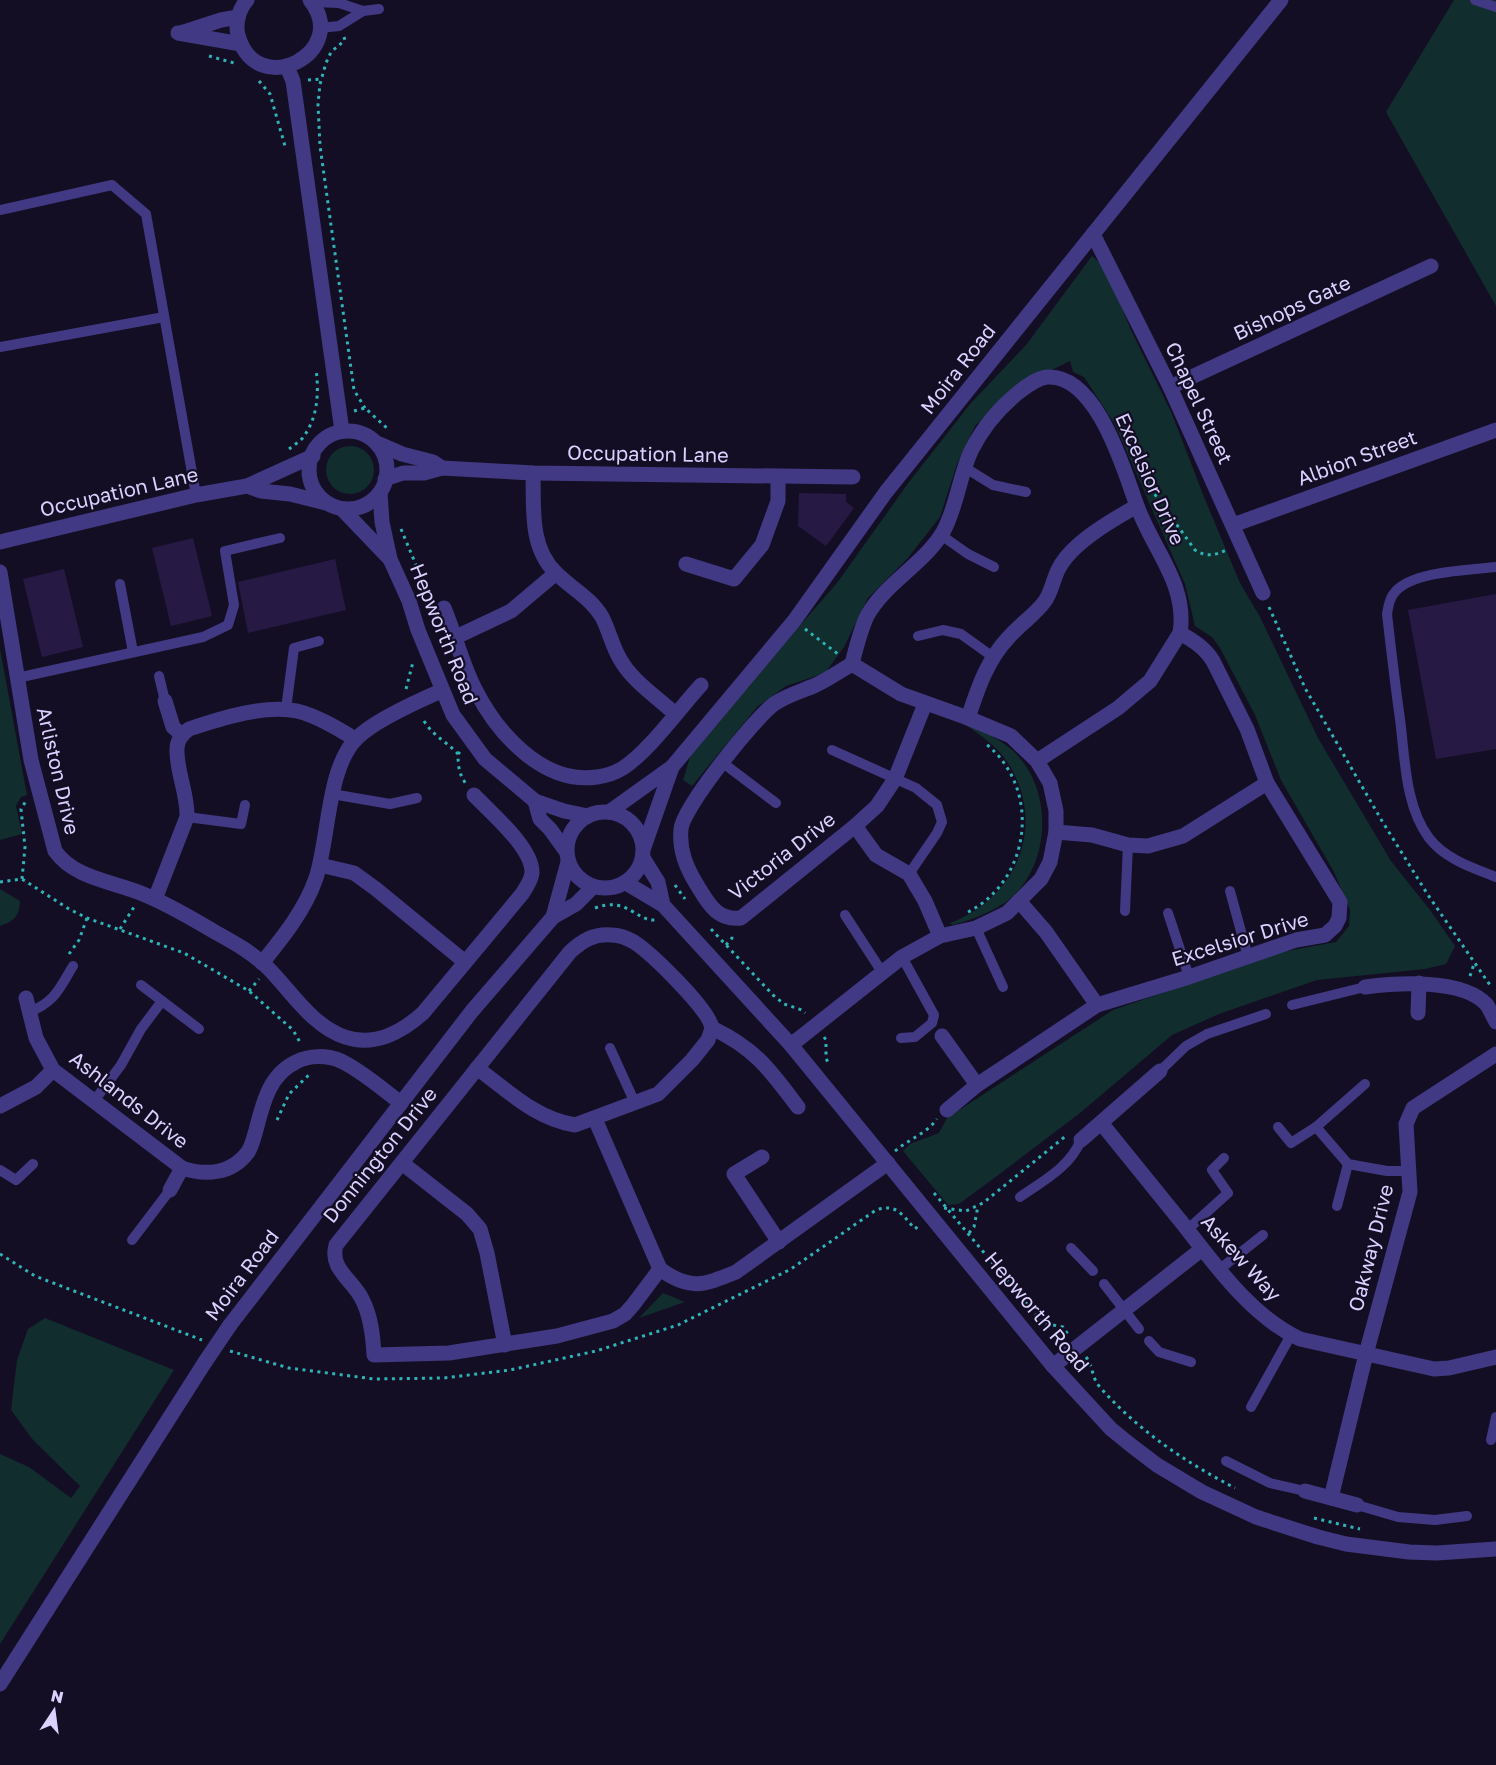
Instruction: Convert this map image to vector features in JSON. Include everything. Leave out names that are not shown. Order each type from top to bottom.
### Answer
[{"type":"street","points":[[247,0],[238,17],[237,31],[241,44],[249,56],[260,64],[273,68],[287,67],[300,62],[318,41],[320,28],[318,15],[311,1]]},
{"type":"street","name":"Moira Road","points":[[609,812],[672,767],[794,621],[886,492],[1281,0]]},
{"type":"street","points":[[238,17],[178,33],[241,44]]},
{"type":"street","points":[[287,67],[293,81],[342,431]]},
{"type":"street","name":"Chapel Street","points":[[1093,234],[1170,387],[1262,592]]},
{"type":"street","name":"Bishops Gate","points":[[1170,387],[1431,266]]},
{"type":"street","name":"Excelsior Drive","points":[[852,664],[868,615],[879,600],[941,535],[954,506],[964,467],[992,416],[1032,382],[1045,377],[1055,378],[1078,388],[1090,401],[1109,434],[1130,483],[1137,506],[1174,582],[1181,602],[1183,618],[1180,633],[1202,647],[1213,661],[1238,708],[1267,783],[1340,902],[1335,926],[1325,935],[1296,940],[1189,977],[1097,1005],[977,1085],[947,1110]]},
{"type":"street","name":"Albion Street","points":[[1233,525],[1496,430]]},
{"type":"street","points":[[342,431],[363,433],[379,444],[402,454],[434,462],[442,468],[424,473],[403,473],[383,486],[373,501],[361,508],[342,509],[326,503],[314,490],[310,466],[318,446],[332,435],[342,431]]},
{"type":"street","points":[[379,444],[385,454],[383,486]]},
{"type":"street","name":"Occupation Lane","points":[[0,542],[196,495],[247,486],[313,456]]},
{"type":"street","name":"Occupation Lane","points":[[442,468],[533,473],[778,478],[853,477]]},
{"type":"street","points":[[533,473],[535,533],[545,558],[556,573],[577,590],[602,617],[619,659],[629,672],[675,714]]},
{"type":"street","points":[[686,564],[734,579],[762,545],[778,501],[778,478]]},
{"type":"street","name":"Occupation Lane","points":[[247,486],[261,491],[290,494],[326,503]]},
{"type":"street","name":"Hepworth Road","points":[[383,486],[382,522],[390,559],[409,601],[441,691],[458,723],[485,759],[535,801],[588,816]]},
{"type":"street","points":[[968,718],[978,687],[993,657],[1010,636],[1044,603],[1064,560],[1091,534],[1137,506]]},
{"type":"street","name":"Hepworth Road","points":[[342,509],[390,559]]},
{"type":"street","name":"Arliston Drive","points":[[0,572],[16,678],[40,798],[55,851],[63,862],[80,872],[148,896],[210,929],[262,963],[325,1027],[344,1036],[369,1040],[391,1035],[414,1022],[529,883],[532,873],[527,852],[474,795]]},
{"type":"street","points":[[456,636],[511,611],[556,573]]},
{"type":"street","points":[[439,607],[456,636],[473,687],[497,724],[518,747],[536,761],[563,776],[590,778],[622,769],[643,751],[701,685]]},
{"type":"street","points":[[1036,761],[1118,708],[1150,681],[1180,633]]},
{"type":"street","points":[[790,1045],[902,957],[940,936],[976,928],[1007,913],[1041,879],[1050,862],[1056,831],[1056,812],[1050,783],[1036,761],[1011,736],[901,694],[852,664]]},
{"type":"street","name":"Victoria Drive","points":[[852,664],[816,685],[795,692],[761,716],[723,763],[681,826],[682,852],[687,869],[712,910],[724,917],[741,918],[877,806],[894,779],[925,704]]},
{"type":"street","points":[[262,963],[300,912],[312,888],[320,865],[332,794],[344,757],[355,739],[410,705],[441,691]]},
{"type":"street","points":[[165,701],[173,728],[182,735]]},
{"type":"street","points":[[148,896],[187,817],[177,749],[182,735],[189,729],[268,710],[286,709],[298,711],[321,721],[355,739]]},
{"type":"street","name":"Moira Road","points":[[643,853],[672,767]]},
{"type":"street","points":[[1056,831],[1092,835],[1128,845],[1148,846],[1183,836],[1267,783]]},
{"type":"street","name":"Hepworth Road","points":[[535,801],[540,819],[550,829],[567,856]]},
{"type":"street","points":[[598,812],[609,812],[629,820],[641,837],[643,853],[640,867],[626,883],[616,888],[593,888],[573,873],[567,856],[568,840],[572,832],[588,816],[598,812]]},
{"type":"street","points":[[855,826],[876,855],[909,874],[925,901],[940,936]]},
{"type":"street","name":"Hepworth Road","points":[[643,853],[658,882],[663,906]]},
{"type":"street","name":"Moira Road","points":[[553,916],[567,856]]},
{"type":"street","points":[[320,865],[354,873],[465,962]]},
{"type":"street","name":"Hepworth Road","points":[[626,883],[663,906],[790,1045],[1053,1366],[1111,1429],[1132,1446],[1202,1492],[1279,1526],[1327,1539],[1409,1552],[1437,1553],[1496,1549]]},
{"type":"street","name":"Moira Road","points":[[0,1684],[230,1325],[472,1011],[553,916],[576,904],[593,888]]},
{"type":"street","points":[[1019,901],[1046,932],[1097,1005]]},
{"type":"street","name":"Donnington Drive","points":[[660,1269],[633,1305],[613,1321],[557,1336],[449,1353],[374,1355],[369,1316],[363,1299],[339,1269],[334,1259],[334,1252],[340,1238],[570,952],[585,939],[600,935],[623,937],[634,942],[696,1001],[711,1021],[712,1028],[748,1049],[766,1065],[798,1107]]},
{"type":"street","points":[[1418,1013],[1419,983]]},
{"type":"street","points":[[1365,987],[1419,983],[1450,987],[1470,994],[1486,1004],[1496,1022]]},
{"type":"street","name":"Ashlands Drive","points":[[27,1005],[36,1038],[53,1070],[182,1168],[208,1173],[223,1171],[249,1151],[263,1102],[273,1081],[291,1064],[306,1057]]},
{"type":"street","points":[[477,1068],[539,1114],[549,1119],[575,1125],[658,1094],[671,1083],[708,1040],[712,1028]]},
{"type":"street","points":[[942,1036],[977,1085]]},
{"type":"street","name":"Oakway Drive","points":[[1331,1498],[1366,1354],[1410,1192],[1406,1124],[1413,1108],[1496,1054]]},
{"type":"street","points":[[306,1057],[323,1057],[340,1061],[401,1103]]},
{"type":"street","points":[[0,1106],[36,1087],[53,1070]]},
{"type":"street","points":[[1077,1135],[1102,1124],[1160,1071]]},
{"type":"street","points":[[595,1119],[660,1269],[682,1282],[709,1283],[736,1272],[886,1161]]},
{"type":"street","name":"Askew Way","points":[[1102,1124],[1202,1249],[1261,1314],[1291,1335],[1300,1339],[1434,1369],[1449,1368],[1496,1357]]},
{"type":"street","points":[[762,1157],[734,1174],[779,1242]]},
{"type":"street","points":[[402,1163],[467,1214],[480,1229],[505,1345]]},
{"type":"street","name":"Ashlands Drive","points":[[170,1190],[182,1168]]},
{"type":"street","points":[[1053,1366],[1202,1249]]},
{"type":"street","points":[[1305,1491],[1357,1505]]},
{"type":"lane","points":[[1475,0],[1496,7]]},
{"type":"lane","points":[[311,1],[339,3],[363,11]]},
{"type":"lane","points":[[320,28],[339,26],[363,11],[379,9]]},
{"type":"lane","points":[[0,210],[112,185],[146,214],[196,495]]},
{"type":"lane","points":[[0,347],[164,317]]},
{"type":"lane","points":[[964,467],[993,485],[1026,492]]},
{"type":"lane","points":[[941,535],[968,554],[994,567]]},
{"type":"lane","points":[[16,678],[203,638],[228,625],[234,605],[225,550],[279,538]]},
{"type":"lane","points":[[1496,567],[1425,576],[1413,580],[1394,592],[1386,614],[1408,786],[1417,814],[1429,838],[1439,848],[1468,866],[1496,877]]},
{"type":"lane","points":[[120,584],[133,652]]},
{"type":"lane","points":[[918,636],[943,630],[961,634],[993,657]]},
{"type":"lane","points":[[286,709],[294,648],[319,641]]},
{"type":"lane","points":[[159,676],[165,701]]},
{"type":"lane","points":[[832,750],[916,788],[937,805],[942,822],[909,874]]},
{"type":"lane","points":[[723,763],[776,803]]},
{"type":"lane","points":[[332,794],[390,804],[417,798]]},
{"type":"lane","points":[[187,817],[241,824],[245,805]]},
{"type":"lane","points":[[1125,911],[1128,845]]},
{"type":"lane","points":[[1230,891],[1248,957]]},
{"type":"lane","points":[[1168,913],[1189,977]]},
{"type":"lane","points":[[845,915],[882,972]]},
{"type":"lane","points":[[976,928],[1003,987]]},
{"type":"lane","points":[[901,1038],[915,1037],[932,1023],[934,1015],[902,957]]},
{"type":"lane","points":[[27,1005],[43,1006],[54,997],[73,966]]},
{"type":"lane","points":[[141,985],[199,1029]]},
{"type":"lane","points":[[1292,1005],[1365,987]]},
{"type":"lane","points":[[94,1101],[121,1065],[141,1029],[162,1001]]},
{"type":"lane","points":[[1160,1071],[1186,1046],[1207,1034],[1266,1014]]},
{"type":"lane","points":[[610,1048],[635,1103]]},
{"type":"lane","points":[[1278,1127],[1291,1143],[1316,1127],[1365,1084]]},
{"type":"lane","points":[[1316,1127],[1348,1164],[1387,1171],[1409,1171]]},
{"type":"lane","points":[[1020,1197],[1065,1164],[1076,1152],[1077,1135]]},
{"type":"lane","points":[[1187,1230],[1228,1193],[1212,1170],[1224,1158]]},
{"type":"lane","points":[[0,1170],[16,1180],[33,1164]]},
{"type":"lane","points":[[1337,1206],[1348,1164]]},
{"type":"lane","points":[[132,1240],[170,1190]]},
{"type":"lane","points":[[1220,1269],[1263,1235]]},
{"type":"lane","points":[[1071,1248],[1093,1271]]},
{"type":"lane","points":[[1104,1284],[1139,1329]]},
{"type":"lane","points":[[1251,1407],[1291,1335]]},
{"type":"lane","points":[[1149,1341],[1159,1352],[1191,1362]]},
{"type":"lane","points":[[1491,1440],[1496,1417]]},
{"type":"lane","points":[[1226,1461],[1270,1483],[1305,1491]]},
{"type":"lane","points":[[1357,1505],[1398,1516],[1435,1520],[1467,1516]]},
{"type":"path","points":[[341,31],[345,40],[331,52],[320,84],[318,104],[320,146],[354,390],[365,408],[396,434]]},
{"type":"path","points":[[206,55],[235,63]]},
{"type":"path","points":[[259,80],[270,94],[278,117]]},
{"type":"path","points":[[284,454],[304,437],[315,415],[317,381]]},
{"type":"path","points":[[359,410],[365,408]]},
{"type":"path","points":[[1130,483],[1143,480],[1146,482],[1190,544],[1201,553],[1215,555],[1240,543]]},
{"type":"path","points":[[399,524],[439,607]]},
{"type":"path","points":[[1262,592],[1305,688],[1382,821],[1428,895],[1496,993]]},
{"type":"path","points":[[794,621],[852,664]]},
{"type":"path","points":[[406,689],[414,657]]},
{"type":"path","points":[[424,721],[431,734],[460,752],[460,777],[474,795]]},
{"type":"path","points":[[966,913],[987,901],[1005,880],[1015,859],[1022,835],[1022,812],[1018,792],[1007,769],[989,746],[983,742]]},
{"type":"path","points":[[22,879],[25,848],[21,809],[27,800],[40,798]]},
{"type":"path","points":[[0,882],[22,879],[87,918],[184,953],[249,991],[293,1030],[306,1057],[311,1074],[290,1094],[274,1128]]},
{"type":"path","points":[[120,929],[148,896]]},
{"type":"path","points":[[591,910],[612,904],[630,909],[650,921]]},
{"type":"path","points":[[726,945],[773,995],[784,1004],[802,1010]]},
{"type":"path","points":[[1467,982],[1474,964]]},
{"type":"path","points":[[886,1161],[910,1139],[929,1131],[940,1115],[947,1110]]},
{"type":"path","points":[[1063,1328],[1043,1323],[946,1207],[966,1211],[978,1206],[1077,1135]]},
{"type":"path","points":[[969,1233],[974,1227],[978,1206]]},
{"type":"path","points":[[222,1348],[289,1368],[374,1379],[444,1378],[510,1370],[596,1351],[678,1325],[791,1269],[876,1210],[885,1207],[895,1209],[915,1229]]},
{"type":"path","points":[[0,1254],[35,1276],[212,1344]]},
{"type":"green space","points":[[1454,0],[1496,0],[1496,306],[1386,112]]},
{"type":"green space","points":[[1092,256],[1106,268],[1130,328],[1172,414],[1240,583],[1260,617],[1318,738],[1391,861],[1455,946],[1446,964],[1425,969],[1317,980],[1219,1014],[1172,1035],[1080,1113],[997,1176],[959,1204],[948,1205],[903,1151],[910,1144],[939,1133],[947,1118],[1113,1010],[1281,952],[1336,942],[1349,926],[1350,910],[1334,872],[1281,780],[1255,715],[1220,648],[1212,637],[1195,626],[1185,584],[1114,423],[1084,377],[1073,372],[1070,361],[1015,388],[975,426],[957,464],[940,517],[907,559],[868,598],[844,647],[825,673],[786,686],[757,707],[692,786],[683,780],[690,757],[837,583],[909,482],[971,403],[1026,345]]},
{"type":"green space","points":[[350,446],[367,453],[374,470],[367,487],[350,494],[333,487],[326,470],[333,453]]},
{"type":"green space","points":[[0,649],[27,795],[21,797],[16,806],[22,834],[0,840]]},
{"type":"green space","points":[[956,719],[999,741],[1012,750],[1025,765],[1035,783],[1041,803],[1042,824],[1040,845],[1034,865],[1024,883],[1011,898],[976,918],[953,925],[950,923],[973,912],[993,896],[1008,878],[1019,857],[1025,835],[1025,811],[1020,787],[1008,763],[985,738]]},
{"type":"green space","points":[[0,889],[20,901],[15,918],[0,926]]},
{"type":"green space","points":[[663,1293],[685,1302],[639,1318]]},
{"type":"green space","points":[[45,1318],[174,1370],[0,1644],[0,1454],[29,1467],[71,1498],[80,1486],[33,1440],[11,1410],[17,1360],[28,1329]]},
{"type":"building","points":[[799,493],[846,494],[846,502],[854,508],[826,546],[798,526]]},
{"type":"building","points":[[193,538],[212,616],[171,626],[152,548]]},
{"type":"building","points":[[335,559],[346,610],[248,633],[238,582]]},
{"type":"building","points":[[64,569],[83,647],[42,657],[23,579]]},
{"type":"building","points":[[1496,594],[1496,749],[1436,759],[1408,610]]}]
